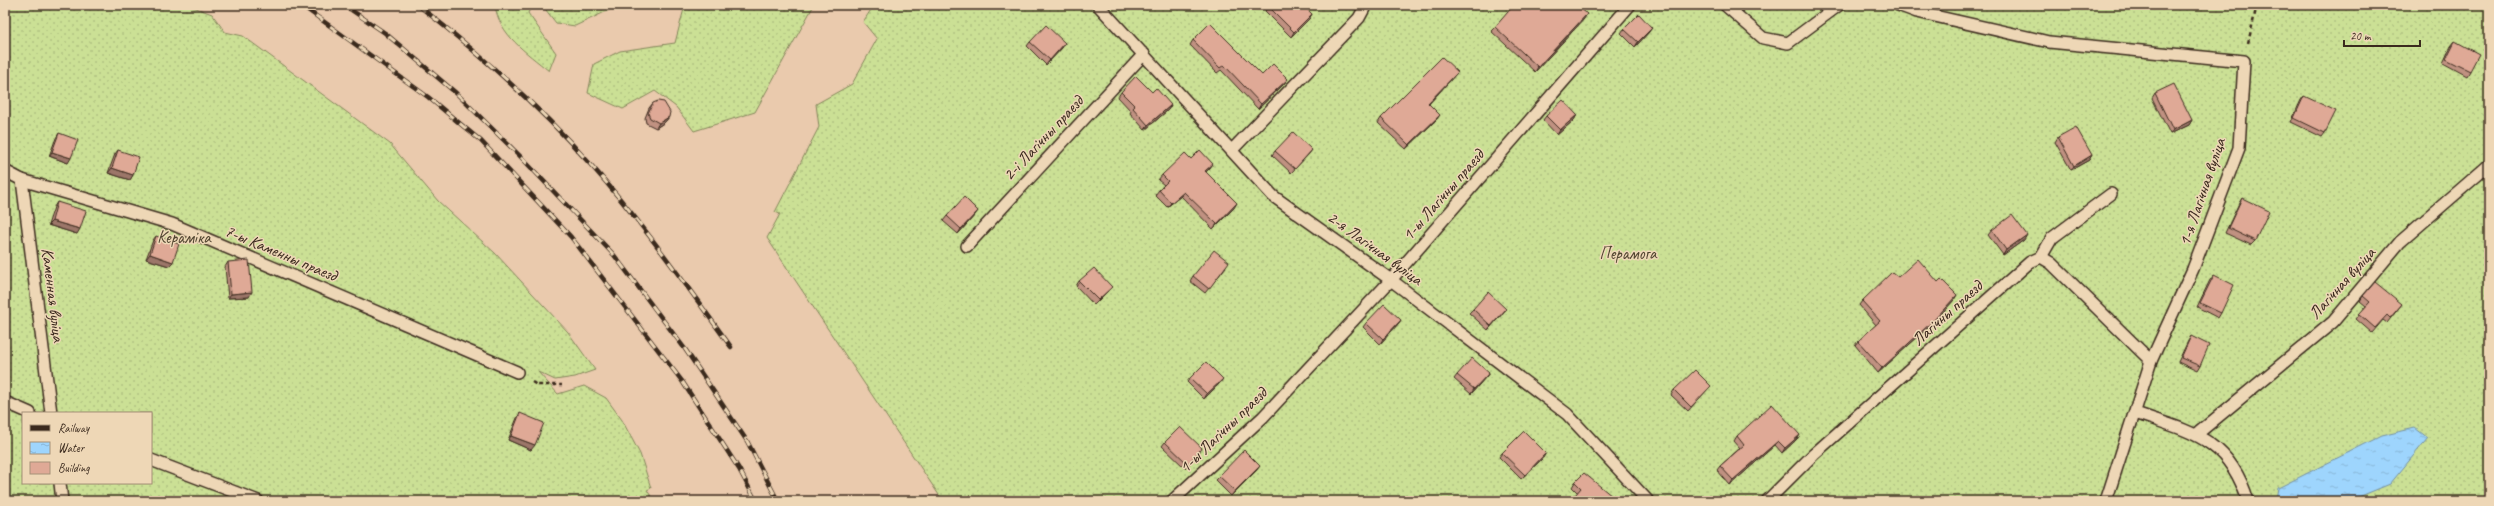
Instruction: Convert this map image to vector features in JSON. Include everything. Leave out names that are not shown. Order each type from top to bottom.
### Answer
[{"type":"lane","name":"2-я Лагічная вуліца","points":[[1098,5],[1274,196],[1391,280],[1567,414],[1648,501]]},
{"type":"lane","points":[[1232,150],[1359,18],[1366,5]]},
{"type":"lane","name":"1-ы Лагічны праезд","points":[[1172,501],[1263,417],[1391,280],[1630,5]]},
{"type":"lane","points":[[1725,5],[1763,38],[1788,43],[1839,5]]},
{"type":"lane","points":[[1898,5],[1917,12],[2049,42],[2244,61]]},
{"type":"lane","name":"2-і Лагічны праезд","points":[[967,246],[1144,54]]},
{"type":"lane","name":"1-я Лагічная вуліца","points":[[2106,501],[2151,361],[2193,269],[2239,148],[2244,61]]},
{"type":"lane","name":"Лагічная вуліца","points":[[2197,434],[2333,322],[2400,242],[2489,165]]},
{"type":"lane","name":"7-ы Каменны праезд","points":[[5,171],[22,180],[172,224],[517,372]]},
{"type":"lane","name":"Каменная вуліца","points":[[22,180],[51,412]]},
{"type":"lane","points":[[2111,194],[2052,238],[2040,257],[2051,263],[2151,361]]},
{"type":"lane","name":"Лагічны праезд","points":[[1767,501],[1832,439],[2030,262],[2040,257]]},
{"type":"lane","points":[[5,402],[28,412]]},
{"type":"lane","points":[[2135,414],[2197,434],[2224,454],[2243,483],[2248,501]]},
{"type":"lane","points":[[152,460],[258,501]]},
{"type":"lane","points":[[60,484],[62,501]]},
{"type":"path","points":[[2244,61],[2257,5]]},
{"type":"path","points":[[517,372],[537,385],[562,385]]},
{"type":"green space","name":"Кераміка","points":[[5,5],[188,5],[212,14],[225,32],[243,36],[390,144],[438,201],[495,253],[568,332],[595,370],[575,377],[555,380],[538,372],[558,394],[584,386],[606,398],[622,420],[640,454],[651,488],[647,490],[654,501],[5,501]]},
{"type":"green space","points":[[495,5],[532,5],[528,13],[556,53],[549,71],[523,50],[508,34],[502,25]]},
{"type":"green space","points":[[542,5],[620,5],[575,26],[556,23]]},
{"type":"green space","points":[[685,5],[814,5],[755,112],[694,131],[676,107],[655,91],[623,109],[588,93],[594,64],[620,51],[675,43]]},
{"type":"green space","name":"Перамога","points":[[874,5],[2489,5],[2489,501],[943,501],[767,238],[780,214],[775,212],[819,127],[816,104],[852,84],[877,39],[863,22]]},
{"type":"water","points":[[2415,428],[2428,438],[2390,484],[2356,498],[2340,501],[2276,501],[2278,488],[2381,436]]},
{"type":"building","points":[[1303,5],[1312,14],[1294,32],[1268,6]]},
{"type":"building","points":[[1514,5],[1577,5],[1587,14],[1538,67],[1495,27]]},
{"type":"building","points":[[1639,14],[1652,28],[1638,42],[1624,29]]},
{"type":"building","points":[[1210,23],[1262,75],[1273,64],[1288,79],[1261,104],[1224,65],[1220,68],[1193,40]]},
{"type":"building","points":[[1046,25],[1065,43],[1050,60],[1030,42]]},
{"type":"building","points":[[2455,41],[2479,54],[2470,71],[2446,59]]},
{"type":"building","points":[[1442,57],[1458,72],[1428,103],[1440,115],[1409,145],[1381,118]]},
{"type":"building","points":[[1136,76],[1152,92],[1156,88],[1171,105],[1148,125],[1133,108],[1135,106],[1121,92]]},
{"type":"building","points":[[2174,84],[2192,120],[2173,130],[2155,93]]},
{"type":"building","points":[[2304,96],[2336,111],[2325,133],[2294,118]]},
{"type":"building","points":[[1563,100],[1577,115],[1560,130],[1546,116]]},
{"type":"building","points":[[658,101],[664,102],[670,112],[669,117],[659,123],[650,118],[648,113],[653,103]]},
{"type":"building","points":[[5,116],[8,117],[5,126]]},
{"type":"building","points":[[2076,127],[2092,155],[2074,166],[2058,137]]},
{"type":"building","points":[[1293,132],[1312,150],[1295,169],[1275,151]]},
{"type":"building","points":[[59,133],[78,140],[71,158],[52,152]]},
{"type":"building","points":[[118,150],[139,157],[133,175],[112,168]]},
{"type":"building","points":[[1200,150],[1213,164],[1205,171],[1237,203],[1217,224],[1184,192],[1171,203],[1159,190],[1168,181],[1162,175],[1185,153],[1191,159]]},
{"type":"building","points":[[964,197],[978,211],[961,229],[947,216]]},
{"type":"building","points":[[2242,198],[2269,211],[2255,241],[2228,228]]},
{"type":"building","points":[[57,202],[86,211],[80,229],[52,221]]},
{"type":"building","points":[[2012,215],[2027,235],[2006,250],[1992,230]]},
{"type":"building","points":[[156,236],[179,244],[173,262],[150,254]]},
{"type":"building","points":[[1214,250],[1229,262],[1209,289],[1193,276]]},
{"type":"building","points":[[1918,259],[1938,282],[1941,279],[1957,295],[1934,320],[1882,368],[1858,341],[1880,321],[1862,301],[1892,272],[1898,277]]},
{"type":"building","points":[[249,260],[252,292],[231,294],[228,262]]},
{"type":"building","points":[[1094,268],[1112,287],[1098,300],[1079,281]]},
{"type":"building","points":[[2214,275],[2234,285],[2221,313],[2200,303]]},
{"type":"building","points":[[2375,282],[2402,304],[2390,318],[2387,315],[2375,328],[2359,314],[2370,302],[2363,296]]},
{"type":"building","points":[[1488,292],[1506,309],[1491,326],[1473,309]]},
{"type":"building","points":[[1384,304],[1401,320],[1383,339],[1366,323]]},
{"type":"building","points":[[2191,336],[2209,345],[2200,366],[2181,358]]},
{"type":"building","points":[[1472,358],[1489,373],[1474,389],[1457,375]]},
{"type":"building","points":[[1206,362],[1223,379],[1207,394],[1190,378]]},
{"type":"building","points":[[1695,370],[1711,386],[1691,407],[1674,390]]},
{"type":"building","points":[[1772,404],[1800,435],[1785,448],[1778,441],[1733,480],[1720,466],[1744,445],[1737,436]]},
{"type":"building","points":[[520,413],[544,423],[535,445],[511,436]]},
{"type":"building","points":[[1180,427],[1202,448],[1188,464],[1165,442]]},
{"type":"building","points":[[1524,431],[1546,453],[1525,475],[1502,453]]},
{"type":"building","points":[[1244,450],[1260,466],[1235,491],[1219,476]]},
{"type":"building","points":[[1584,473],[1618,501],[1570,501],[1581,488],[1575,482]]},
{"type":"railway","points":[[301,5],[428,97],[481,141],[571,237],[682,381],[739,469],[756,501]]},
{"type":"railway","points":[[344,5],[385,33],[456,93],[519,155],[614,255],[685,349],[747,441],[778,501]]},
{"type":"railway","points":[[418,5],[464,42],[508,81],[571,143],[646,231],[731,347]]}]
